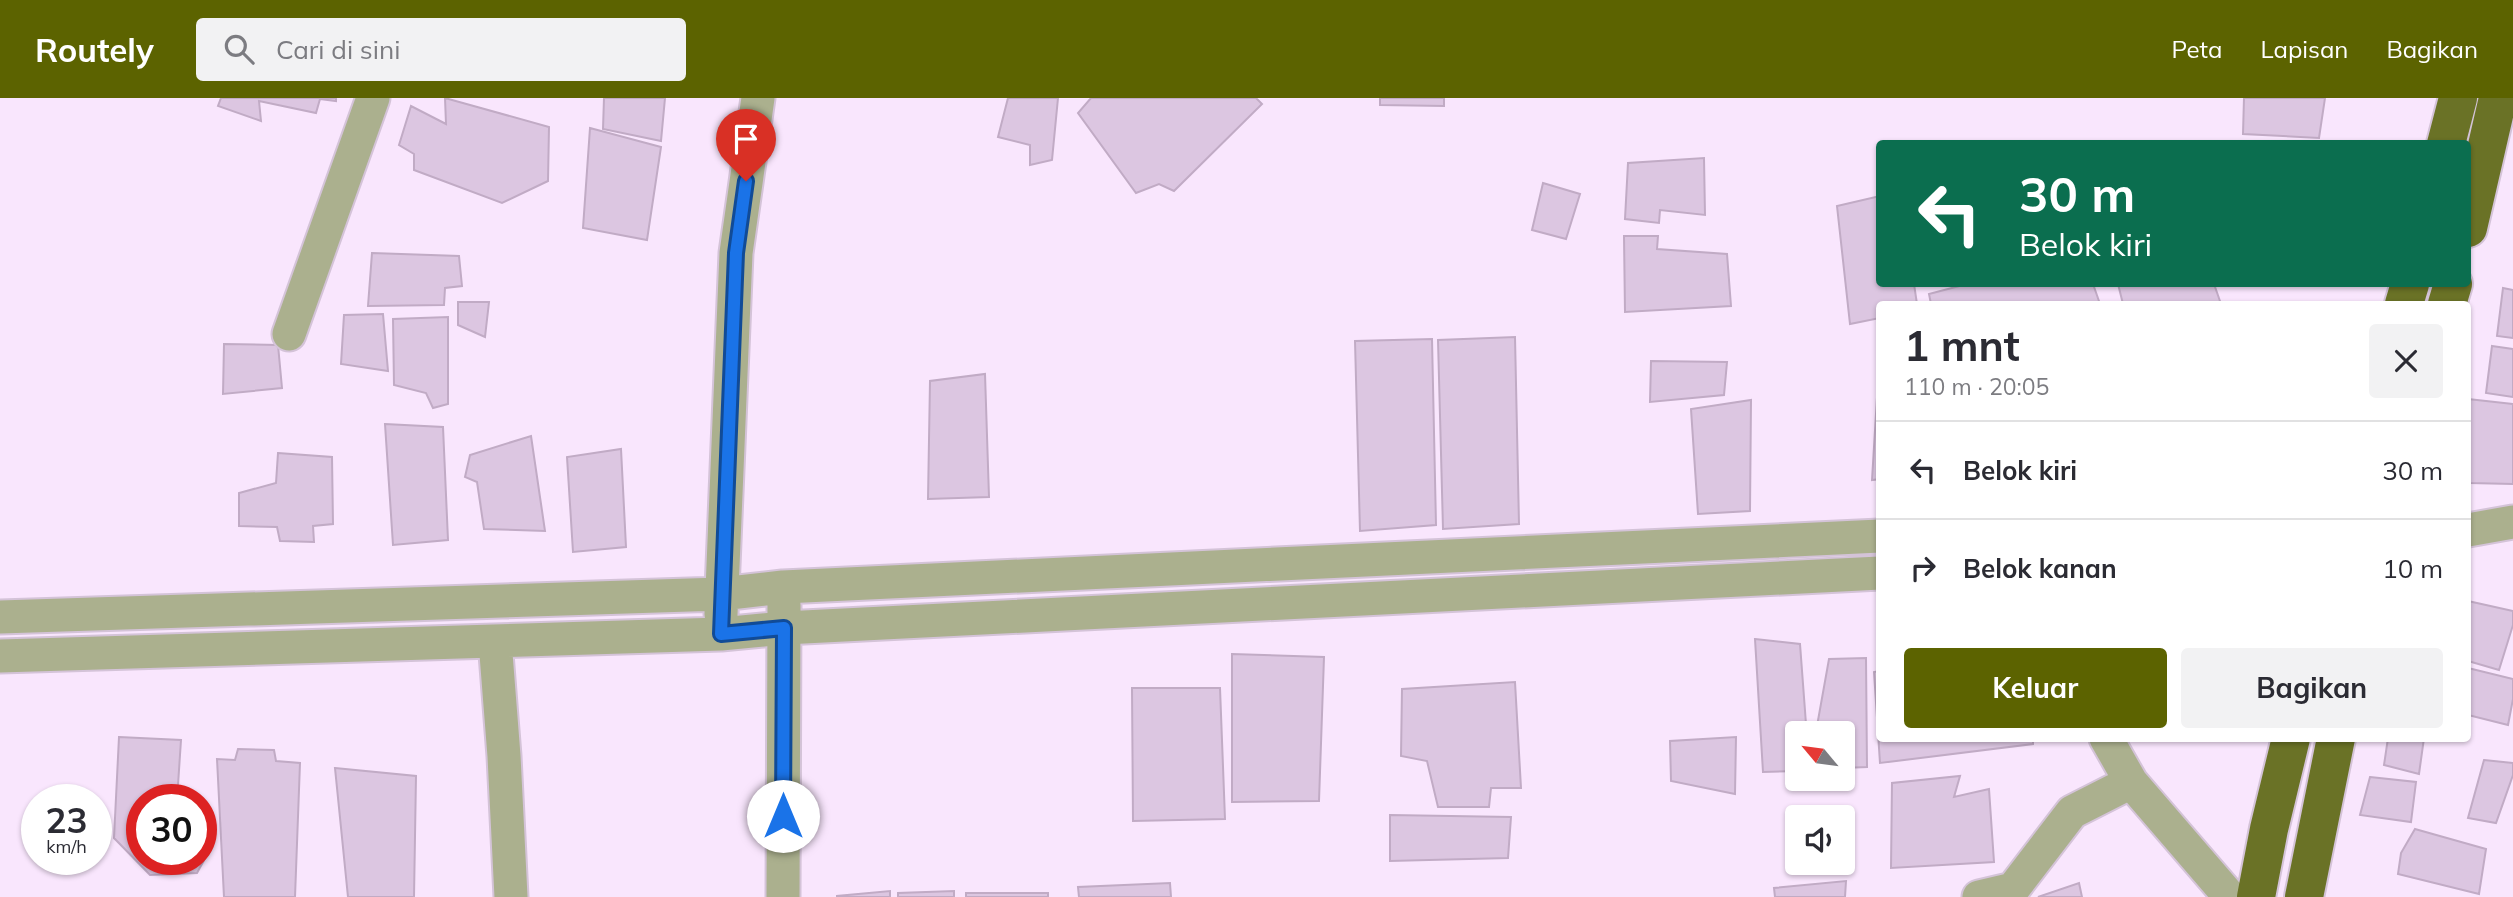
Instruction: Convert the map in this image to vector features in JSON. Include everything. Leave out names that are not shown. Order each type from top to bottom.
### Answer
[{"type":"highway","points":[[2447,140],[2458,98]]},
{"type":"highway","points":[[2471,215],[2498,98]]},
{"type":"highway","points":[[2256,897],[2290,742]]},
{"type":"highway","points":[[2304,897],[2335,742]]},
{"type":"street","points":[[289,334],[373,98]]},
{"type":"street","points":[[721,634],[736,253],[758,98]]},
{"type":"street","points":[[2471,529],[2513,522]]},
{"type":"street","points":[[0,617],[721,594],[783,587],[1876,536]]},
{"type":"street","points":[[0,656],[721,634],[784,628],[1876,573]]},
{"type":"street","points":[[783,587],[783,897]]},
{"type":"street","points":[[495,641],[511,897]]},
{"type":"street","points":[[2108,742],[2131,782],[2230,897]]},
{"type":"street","points":[[1979,897],[2013,889],[2072,813],[2131,782]]},
{"type":"building","points":[[221,98],[336,98],[336,101],[320,99],[316,113],[259,101],[261,121],[218,106]]},
{"type":"building","points":[[445,98],[549,127],[548,181],[502,203],[414,170],[414,154],[399,145],[411,106],[446,124]]},
{"type":"building","points":[[604,98],[665,98],[661,141],[603,129]]},
{"type":"building","points":[[1008,98],[1058,98],[1052,160],[1030,165],[1030,145],[998,137]]},
{"type":"building","points":[[1091,98],[1256,98],[1262,104],[1174,191],[1159,184],[1136,193],[1078,113]]},
{"type":"building","points":[[1380,98],[1444,98],[1444,106],[1380,105]]},
{"type":"building","points":[[2244,98],[2325,98],[2319,138],[2243,134]]},
{"type":"building","points":[[590,128],[661,147],[647,240],[583,228]]},
{"type":"building","points":[[1704,158],[1705,215],[1660,210],[1659,223],[1625,219],[1628,163]]},
{"type":"building","points":[[1543,183],[1580,194],[1566,239],[1532,230]]},
{"type":"building","points":[[1876,197],[1876,287],[1914,287],[1917,301],[1876,301],[1876,319],[1850,324],[1837,206]]},
{"type":"building","points":[[1624,236],[1658,236],[1657,249],[1727,254],[1731,306],[1625,312]]},
{"type":"building","points":[[372,253],[459,256],[462,286],[445,288],[444,305],[368,306]]},
{"type":"building","points":[[1956,287],[2094,287],[2099,301],[1930,301],[1929,294]]},
{"type":"building","points":[[2119,287],[2215,287],[2220,301],[2122,301]]},
{"type":"building","points":[[2503,288],[2513,290],[2513,338],[2497,336]]},
{"type":"building","points":[[458,302],[489,302],[485,337],[458,325]]},
{"type":"building","points":[[383,314],[388,371],[341,364],[344,315]]},
{"type":"building","points":[[448,317],[448,404],[433,408],[426,393],[394,385],[393,319]]},
{"type":"building","points":[[1515,337],[1519,524],[1443,529],[1438,340]]},
{"type":"building","points":[[1432,339],[1436,525],[1360,531],[1355,341]]},
{"type":"building","points":[[224,344],[278,345],[282,388],[223,394]]},
{"type":"building","points":[[2492,346],[2513,349],[2513,397],[2486,393]]},
{"type":"building","points":[[1651,361],[1727,362],[1724,395],[1650,402]]},
{"type":"building","points":[[985,374],[989,497],[928,499],[930,381]]},
{"type":"building","points":[[2471,399],[2513,404],[2513,484],[2471,483]]},
{"type":"building","points":[[1751,400],[1750,511],[1698,514],[1691,409]]},
{"type":"building","points":[[1876,414],[1876,480],[1872,480]]},
{"type":"building","points":[[385,424],[443,427],[448,540],[393,545]]},
{"type":"building","points":[[531,436],[545,531],[484,529],[477,482],[465,477],[470,455]]},
{"type":"building","points":[[621,449],[626,547],[573,552],[567,457]]},
{"type":"building","points":[[278,453],[332,457],[333,524],[313,526],[314,542],[280,541],[277,527],[239,526],[239,493],[276,483]]},
{"type":"building","points":[[2471,602],[2513,611],[2513,625],[2499,670],[2471,662]]},
{"type":"building","points":[[1755,639],[1800,644],[1806,721],[1785,721],[1785,771],[1763,772]]},
{"type":"building","points":[[1232,654],[1324,657],[1319,801],[1232,802]]},
{"type":"building","points":[[1866,658],[1867,767],[1855,768],[1855,721],[1818,721],[1829,659]]},
{"type":"building","points":[[2471,669],[2513,679],[2513,699],[2508,725],[2471,716]]},
{"type":"building","points":[[1874,672],[1876,672],[1876,702]]},
{"type":"building","points":[[1515,682],[1521,788],[1491,788],[1489,807],[1438,807],[1427,761],[1401,756],[1402,689]]},
{"type":"building","points":[[1132,688],[1220,688],[1225,819],[1133,821]]},
{"type":"building","points":[[119,737],[181,740],[178,784],[126,784],[126,850],[114,838]]},
{"type":"building","points":[[1736,737],[1735,794],[1671,781],[1670,741]]},
{"type":"building","points":[[1879,742],[2033,742],[2033,744],[1880,763]]},
{"type":"building","points":[[2387,742],[2423,742],[2419,774],[2384,765]]},
{"type":"building","points":[[238,749],[274,750],[276,761],[300,763],[295,897],[224,897],[217,759],[235,760]]},
{"type":"building","points":[[2484,760],[2513,763],[2513,775],[2496,823],[2468,818]]},
{"type":"building","points":[[335,768],[416,776],[414,897],[348,897]]},
{"type":"building","points":[[1960,776],[1954,797],[1989,789],[1994,862],[1891,868],[1892,783]]},
{"type":"building","points":[[2370,777],[2416,782],[2411,822],[2360,815]]},
{"type":"building","points":[[1390,815],[1511,817],[1508,858],[1390,861]]},
{"type":"building","points":[[2415,829],[2486,849],[2479,894],[2398,874],[2401,853]]},
{"type":"building","points":[[1846,881],[1845,897],[1775,897],[1774,888]]},
{"type":"building","points":[[1170,883],[1171,897],[1079,897],[1078,887]]},
{"type":"building","points":[[2079,883],[2082,897],[2038,897]]},
{"type":"building","points":[[890,891],[890,897],[837,897],[837,896]]},
{"type":"building","points":[[954,891],[954,897],[898,897],[898,893]]},
{"type":"building","points":[[966,893],[1048,893],[1048,897],[966,897]]},
{"type":"route","points":[[746,181],[736,253],[721,634],[784,628],[783,816]]}]
